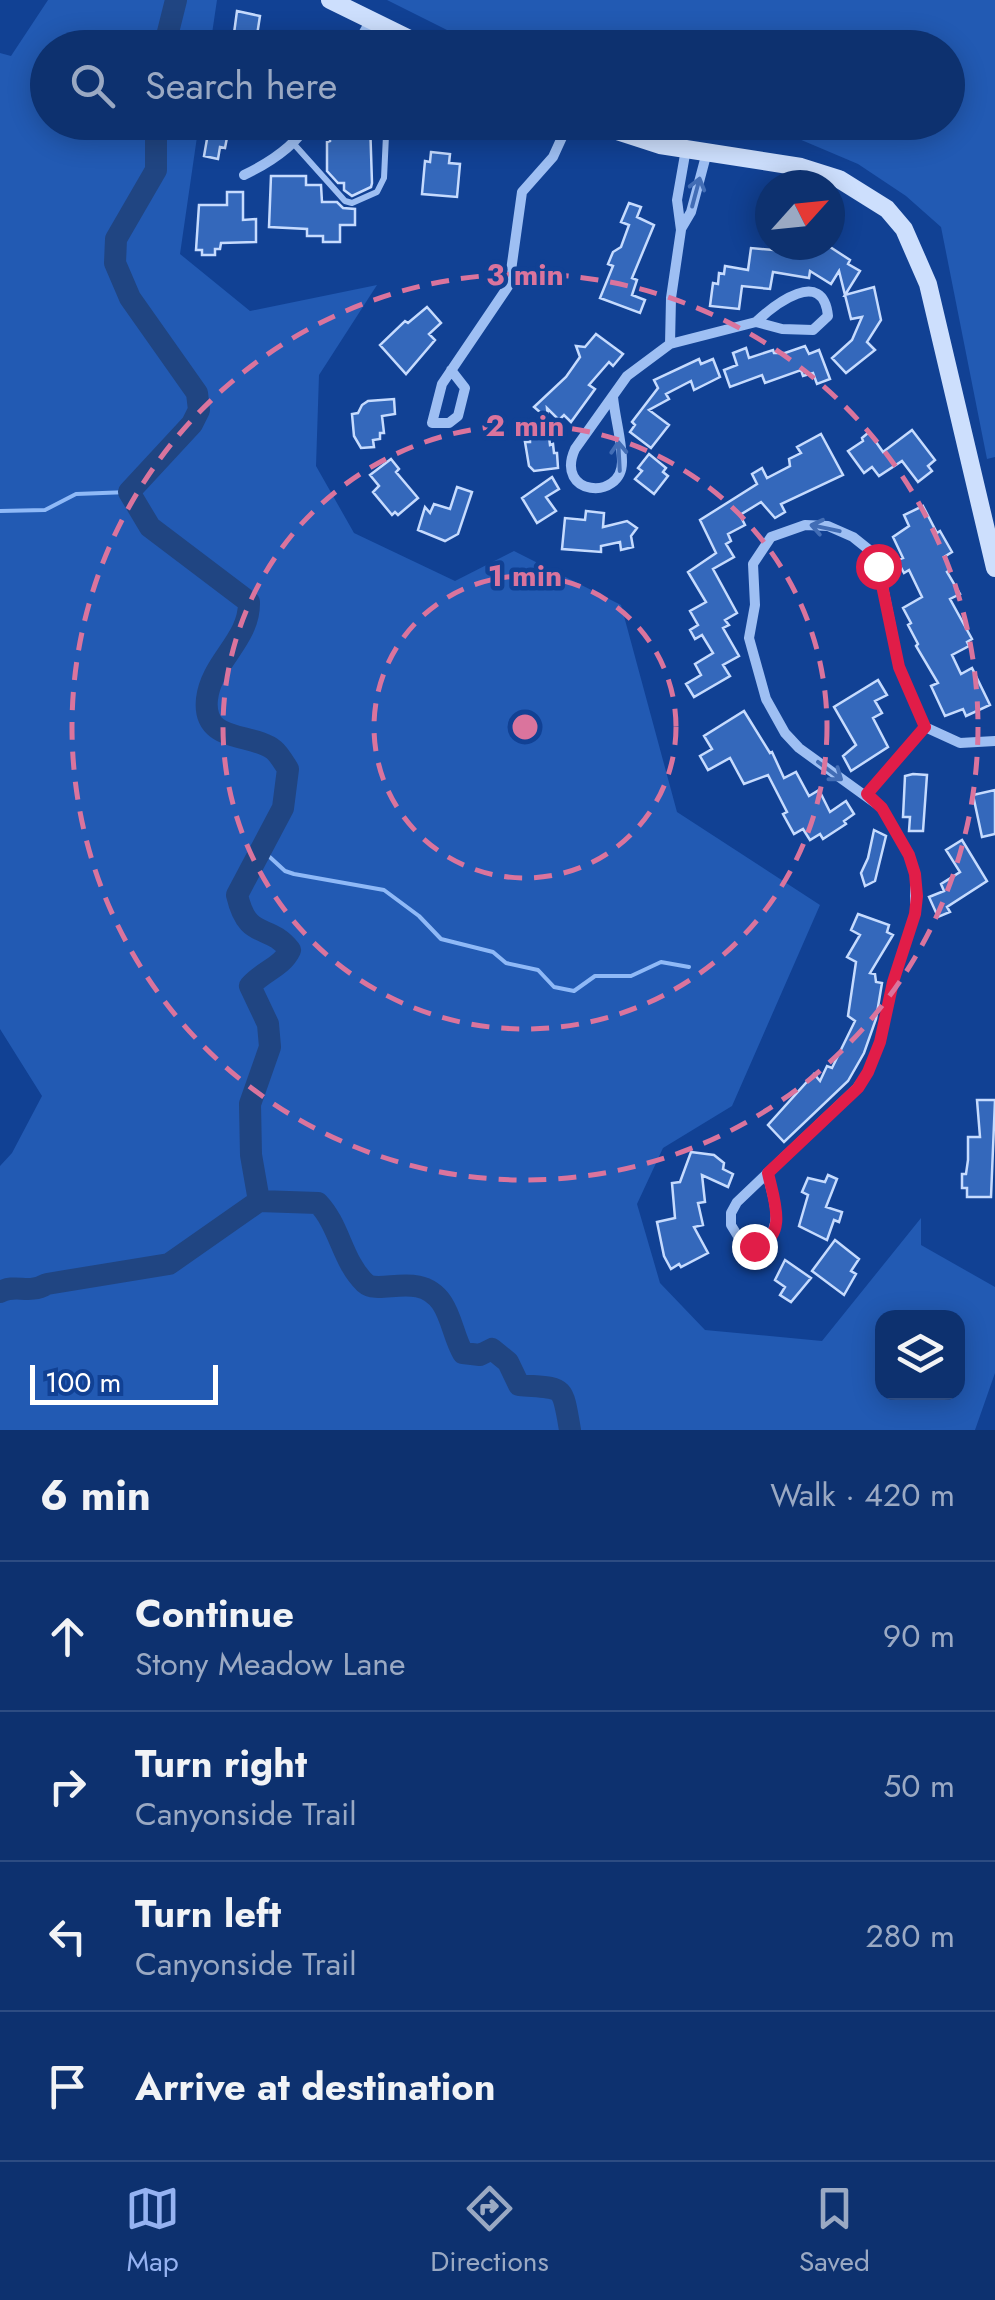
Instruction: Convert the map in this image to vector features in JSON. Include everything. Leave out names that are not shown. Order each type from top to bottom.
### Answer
[{"type":"street","points":[[330,0],[391,30]]},
{"type":"street","points":[[365,30],[371,20]]},
{"type":"street","points":[[452,370],[466,388],[458,416],[448,423],[432,423],[442,384],[510,284],[522,192],[554,157],[561,140]]},
{"type":"street","points":[[639,140],[802,167],[839,178],[876,200],[904,229],[928,284],[995,568]]},
{"type":"street","points":[[244,175],[292,142]]},
{"type":"street","points":[[670,344],[671,298],[681,230],[677,200],[686,149]]},
{"type":"street","points":[[681,230],[690,212],[706,152]]},
{"type":"street","points":[[613,397],[622,463],[612,483],[598,490],[588,488],[577,482],[570,460],[627,376],[670,344],[756,322],[800,292],[822,297],[828,308],[828,316],[813,330],[782,329],[756,322]]},
{"type":"street","points":[[768,1173],[777,1226],[763,1244],[742,1244],[731,1226],[731,1213],[737,1202],[858,1088],[868,1072],[915,914],[915,874],[909,855],[882,808],[799,748],[766,699],[749,638],[755,605],[754,564],[771,537],[805,525],[828,526],[868,549],[878,566],[899,667],[925,727],[960,742],[995,742]]},
{"type":"street","points":[[867,794],[925,727]]},
{"type":"lane","points":[[292,142],[345,201],[352,203],[377,192],[384,178],[386,140]]},
{"type":"shaded area","points":[[48,0],[217,0],[213,30],[30,30],[30,140],[197,140],[180,254],[250,311],[377,285],[319,375],[316,466],[354,533],[455,581],[514,551],[621,605],[677,812],[820,905],[732,1106],[663,1148],[637,1204],[660,1283],[705,1330],[822,1341],[921,1218],[921,1245],[995,1287],[995,1373],[975,1430],[0,1430],[0,1166],[12,1153],[42,1096],[0,1029],[0,53],[11,56]]},
{"type":"shaded area","points":[[387,0],[995,0],[995,457],[987,459],[941,227],[906,196],[858,164],[801,140],[965,140],[965,30],[447,30]]},
{"type":"building","points":[[237,11],[260,16],[258,30],[234,30]]},
{"type":"building","points":[[207,140],[227,140],[225,148],[220,147],[218,159],[204,156]]},
{"type":"building","points":[[371,140],[371,187],[352,196],[344,190],[344,183],[338,183],[327,171],[330,141]]},
{"type":"building","points":[[431,152],[450,154],[449,163],[460,164],[457,197],[422,194],[425,161],[430,162]]},
{"type":"building","points":[[271,176],[306,176],[306,185],[321,185],[322,202],[337,202],[343,208],[355,209],[355,225],[340,225],[340,242],[323,242],[323,236],[307,236],[307,229],[269,227]]},
{"type":"building","points":[[227,192],[243,192],[243,220],[256,219],[256,242],[221,243],[215,255],[202,255],[202,250],[196,250],[199,205],[227,205]]},
{"type":"building","points":[[629,203],[641,207],[637,217],[654,225],[632,278],[637,280],[632,295],[645,300],[640,313],[600,298],[613,266],[608,264],[613,252],[621,247],[629,225],[621,222]]},
{"type":"building","points":[[751,248],[755,248],[755,260],[845,260],[845,257],[850,260],[848,264],[860,271],[845,295],[839,271],[831,284],[810,271],[809,278],[773,272],[770,289],[742,286],[739,309],[710,306],[713,283],[718,284],[719,273],[724,274],[725,266],[748,270]]},
{"type":"building","points":[[874,287],[881,320],[867,342],[875,350],[846,373],[832,358],[852,340],[862,317],[851,319],[845,295]]},
{"type":"building","points":[[427,307],[441,323],[429,334],[435,340],[406,374],[380,345]]},
{"type":"building","points":[[596,334],[623,354],[613,366],[609,362],[589,385],[595,389],[571,422],[564,415],[559,420],[547,408],[548,419],[534,407],[566,377],[580,357],[576,346],[585,347]]},
{"type":"building","points":[[805,346],[809,354],[819,350],[830,379],[817,384],[813,373],[803,376],[801,370],[765,383],[762,375],[730,387],[724,370],[737,365],[733,353],[746,348],[749,358]]},
{"type":"building","points":[[699,359],[701,364],[713,359],[720,377],[694,390],[691,381],[666,394],[669,399],[649,410],[669,425],[651,448],[630,432],[635,425],[632,422],[658,388],[654,380]]},
{"type":"building","points":[[394,399],[395,414],[382,416],[384,433],[380,433],[380,439],[373,440],[374,447],[361,448],[354,436],[352,414],[358,413],[368,401]]},
{"type":"building","points":[[912,430],[935,460],[928,466],[932,471],[918,482],[902,461],[879,476],[872,467],[864,473],[848,451],[869,432],[883,452]]},
{"type":"building","points":[[821,434],[843,475],[781,504],[785,512],[775,518],[761,502],[740,515],[745,525],[728,534],[731,541],[726,544],[734,557],[713,569],[737,613],[725,620],[729,625],[723,628],[739,656],[723,665],[730,676],[694,697],[686,684],[701,675],[695,664],[713,653],[702,635],[695,639],[690,630],[698,625],[690,611],[706,602],[688,572],[716,553],[700,520],[757,484],[752,474],[762,468],[767,478],[790,466],[789,459],[801,453],[797,447]]},
{"type":"building","points":[[549,437],[557,453],[558,468],[534,471],[529,466],[525,442]]},
{"type":"building","points":[[649,454],[666,468],[663,472],[668,476],[654,494],[635,479]]},
{"type":"building","points":[[391,459],[399,469],[396,472],[418,498],[398,515],[392,515],[373,492],[379,486],[370,475]]},
{"type":"building","points":[[552,477],[559,489],[546,497],[556,511],[537,523],[522,498]]},
{"type":"building","points":[[457,487],[472,492],[458,534],[445,541],[418,530],[425,507],[430,513],[434,504],[450,509]]},
{"type":"building","points":[[923,506],[952,552],[944,557],[950,570],[947,572],[960,594],[950,599],[972,639],[967,642],[969,646],[952,655],[961,674],[972,668],[990,705],[966,716],[963,709],[945,716],[931,686],[938,683],[916,646],[903,608],[922,597],[909,570],[904,573],[897,560],[903,558],[893,537],[909,526],[904,515]]},
{"type":"building","points":[[586,511],[604,513],[603,527],[627,521],[637,528],[631,536],[633,547],[621,550],[620,542],[601,546],[601,552],[562,549],[565,518],[585,520]]},
{"type":"building","points":[[878,680],[887,695],[875,701],[882,713],[873,718],[888,747],[851,771],[843,756],[856,745],[834,707]]},
{"type":"building","points":[[744,711],[772,752],[784,778],[796,772],[809,796],[819,790],[830,812],[846,801],[854,814],[844,821],[846,824],[823,839],[820,834],[810,840],[803,829],[794,834],[768,775],[744,784],[730,758],[708,770],[700,756],[712,749],[704,736]]},
{"type":"building","points":[[927,775],[923,831],[909,831],[910,817],[903,817],[905,776]]},
{"type":"building","points":[[995,790],[995,834],[982,837],[973,795]]},
{"type":"building","points":[[874,830],[886,836],[875,881],[865,886],[861,873]]},
{"type":"building","points":[[962,840],[987,881],[947,907],[950,912],[938,917],[929,897],[944,891],[941,884],[960,872],[946,850]]},
{"type":"building","points":[[858,914],[889,925],[887,932],[893,935],[870,973],[875,974],[876,982],[882,983],[876,1019],[864,1053],[848,1081],[784,1142],[768,1125],[814,1074],[820,1081],[827,1066],[832,1068],[855,1021],[848,1016],[856,962],[847,957],[860,935],[851,930]]},
{"type":"building","points":[[977,1100],[995,1100],[991,1197],[967,1197],[967,1188],[962,1188],[968,1137],[980,1137]]},
{"type":"building","points":[[691,1152],[714,1155],[724,1163],[723,1169],[733,1174],[728,1187],[702,1175],[705,1202],[698,1203],[703,1225],[694,1227],[708,1253],[671,1269],[657,1222],[675,1218],[672,1183],[680,1182]]},
{"type":"building","points":[[828,1175],[837,1179],[826,1207],[842,1212],[839,1222],[834,1220],[827,1240],[799,1226],[808,1195],[802,1192],[808,1178],[825,1182]]},
{"type":"building","points":[[835,1240],[859,1259],[844,1295],[812,1271]]},
{"type":"building","points":[[785,1260],[811,1278],[791,1302],[780,1295],[785,1287],[775,1280]]},
{"type":"waterway","points":[[168,30],[176,0]]},
{"type":"waterway","points":[[156,140],[156,170],[116,239],[115,263],[130,298],[197,393],[199,410],[192,424],[129,492],[150,527],[249,602],[243,628],[210,686],[208,713],[220,730],[274,750],[288,769],[283,808],[237,895],[253,926],[274,936],[290,950],[250,986],[268,1024],[270,1047],[250,1104],[251,1155],[259,1201],[318,1203],[365,1283],[380,1287],[412,1286],[433,1293],[442,1303],[463,1353],[480,1355],[492,1349],[508,1362],[519,1385],[559,1391],[570,1430]]},
{"type":"waterway","points":[[0,511],[45,510],[76,494],[129,492]]},
{"type":"waterway","points":[[261,849],[285,871],[384,890],[419,916],[441,939],[493,952],[506,963],[538,970],[554,987],[574,991],[595,976],[631,976],[661,962],[689,967]]},
{"type":"waterway","points":[[0,1292],[169,1264],[259,1201]]},
{"type":"route","points":[[754,1246],[773,1236],[777,1226],[768,1173],[858,1088],[868,1072],[915,914],[915,874],[909,855],[882,808],[867,794],[925,727],[899,667],[878,566]]}]
